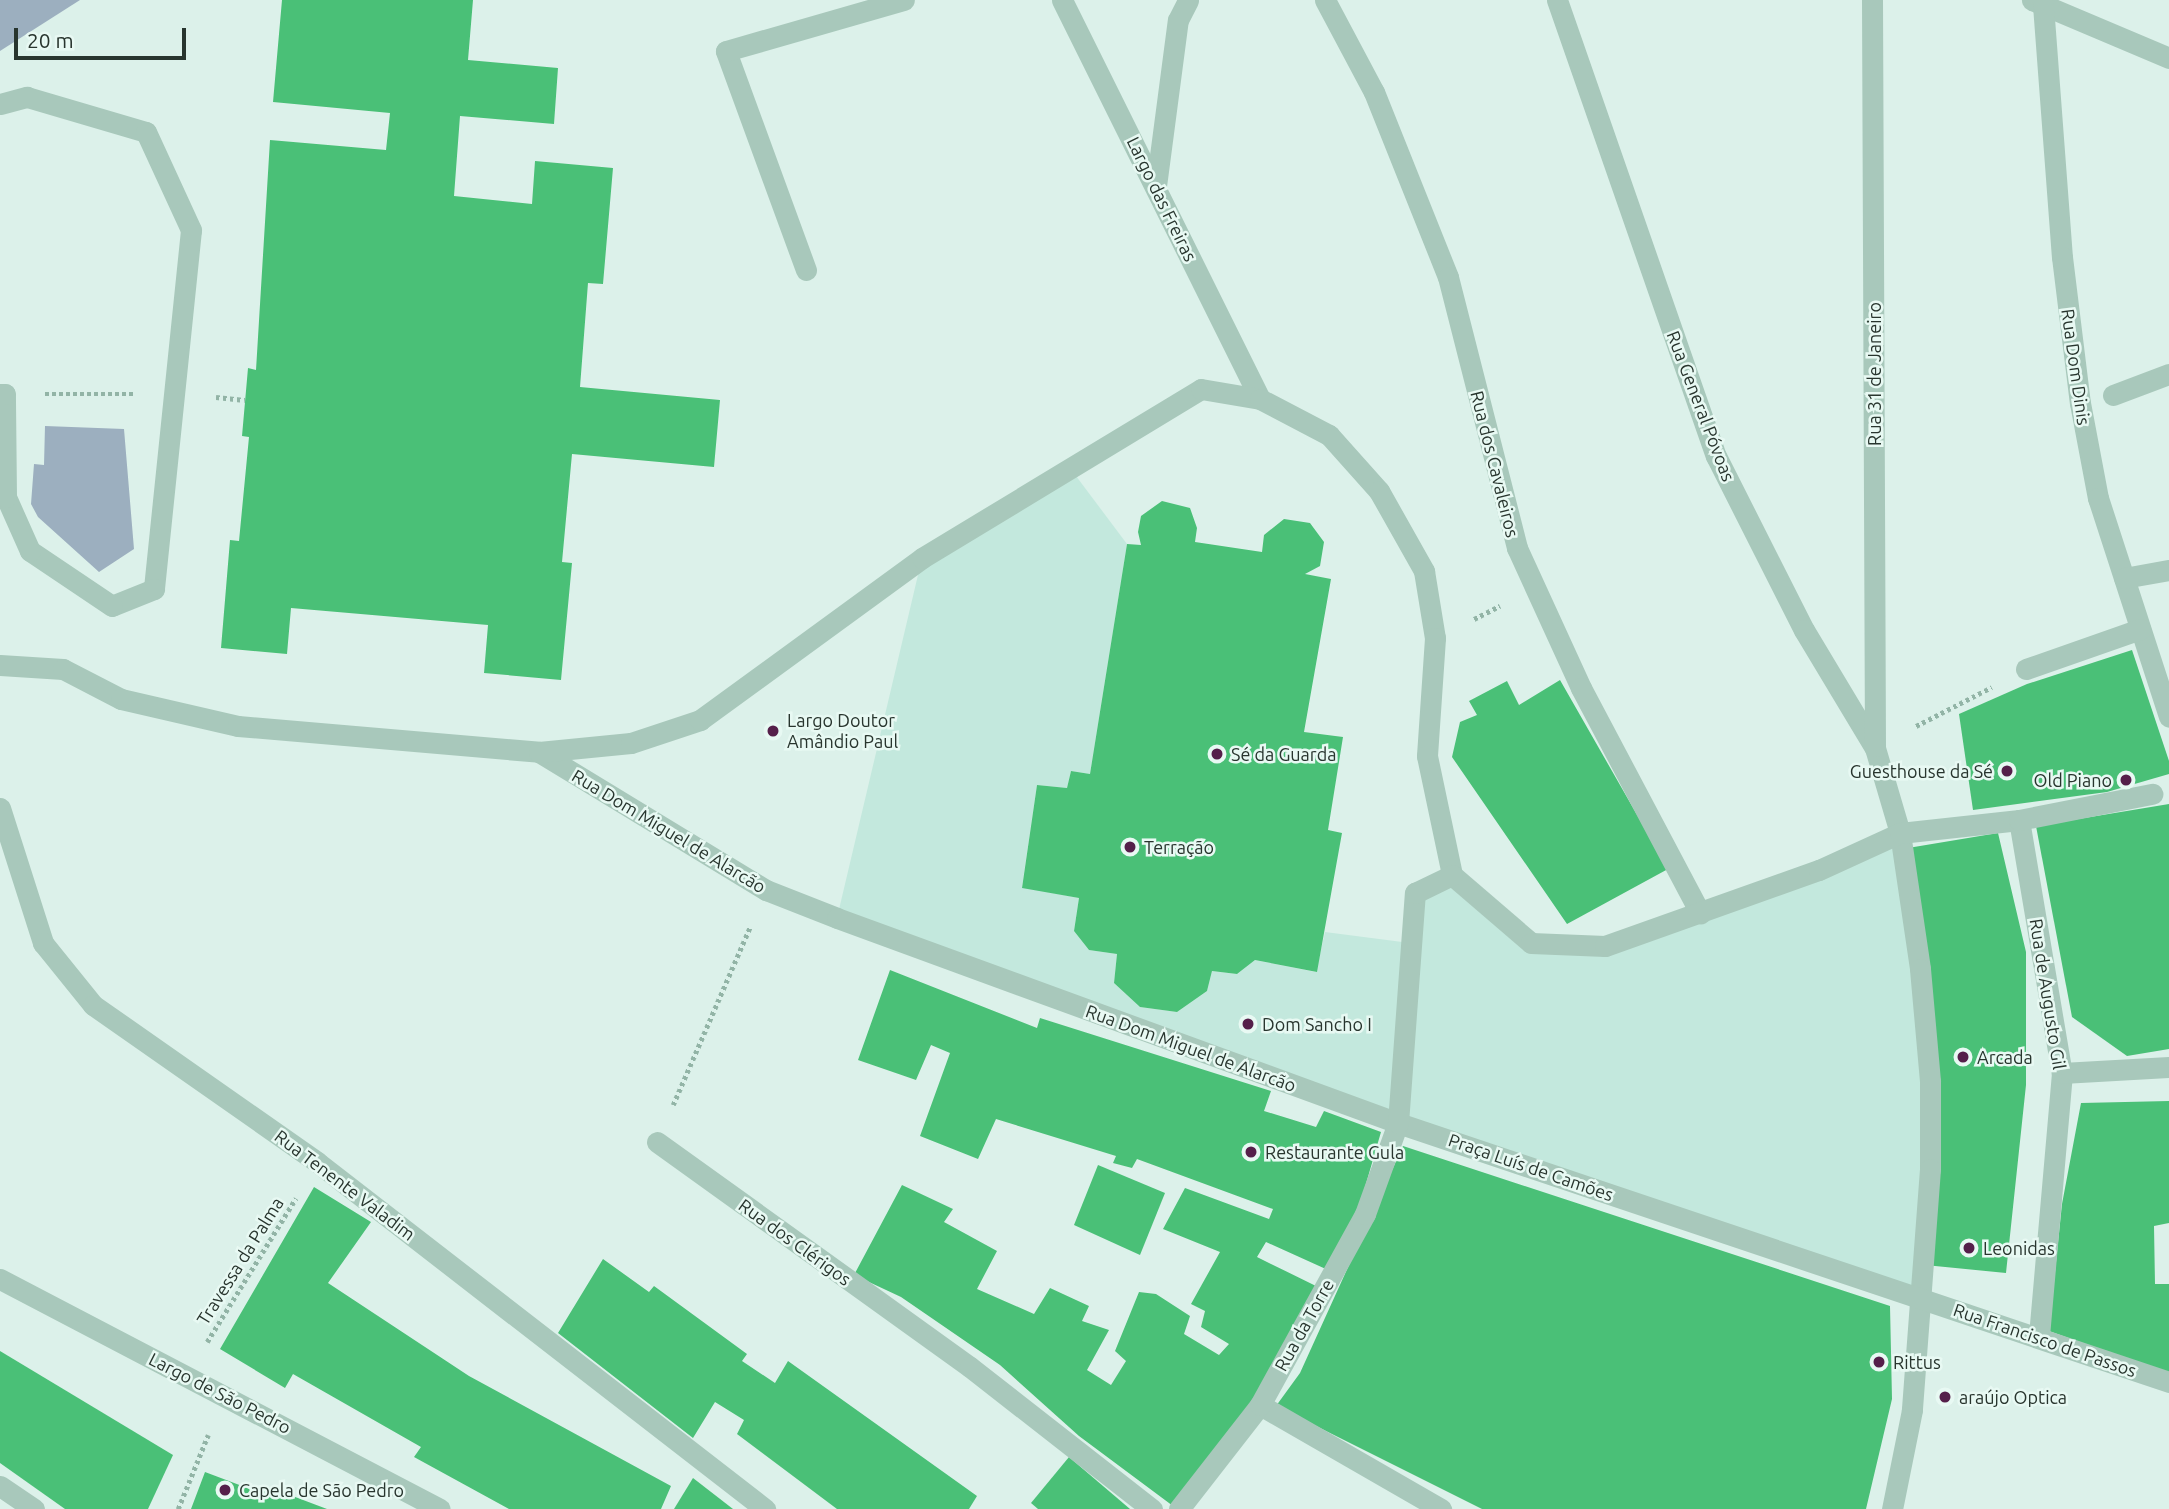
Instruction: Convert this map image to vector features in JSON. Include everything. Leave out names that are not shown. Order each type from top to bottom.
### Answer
[{"type":"street","points":[[806,270],[726,51],[904,0]]},
{"type":"street","name":"Largo das Freiras","points":[[1062,0],[1260,399]]},
{"type":"street","points":[[1156,186],[1178,20],[1188,0]]},
{"type":"street","name":"Rua dos Cavaleiros","points":[[1325,0],[1374,92],[1448,277],[1517,548],[1581,688],[1700,913]]},
{"type":"street","name":"Rua General Póvoas","points":[[1556,0],[1716,456],[1804,629],[1875,748],[1900,833],[1920,969],[1930,1081],[1922,1299],[1912,1410],[1892,1509]]},
{"type":"street","name":"Rua 31 de Janeiro","points":[[1872,0],[1875,748]]},
{"type":"street","points":[[2038,2],[2169,58]]},
{"type":"street","name":"Rua Dom Dinis","points":[[2038,2],[2062,257],[2080,403],[2098,498],[2169,717]]},
{"type":"street","points":[[0,104],[27,97],[146,132],[191,230],[154,589],[112,606],[30,551],[6,496],[2,394]]},
{"type":"street","points":[[2113,395],[2169,374]]},
{"type":"street","points":[[539,752],[631,743],[700,720],[922,558],[1201,389],[1260,399],[1329,435],[1379,491],[1424,571],[1435,638],[1427,756],[1452,875],[1531,943],[1605,946],[1819,870],[1900,833],[2018,820],[2152,794]]},
{"type":"street","points":[[2124,578],[2169,570]]},
{"type":"street","points":[[2026,669],[2140,629]]},
{"type":"street","name":"Rua Dom Miguel de Alarcão","points":[[0,665],[63,669],[121,699],[238,726],[539,752],[766,890],[1398,1123]]},
{"type":"street","name":"Rua Tenente Valadim","points":[[0,808],[43,943],[93,1005],[317,1162],[765,1509]]},
{"type":"street","name":"Rua de Augusto Gil","points":[[2018,820],[2062,1073],[2039,1335]]},
{"type":"street","points":[[1398,1123],[1415,893],[1452,875]]},
{"type":"street","points":[[2062,1073],[2169,1066]]},
{"type":"street","name":"Praça Luís de Camões","points":[[1398,1123],[1922,1299]]},
{"type":"street","name":"Rua da Torre","points":[[1179,1509],[1260,1405],[1365,1214],[1398,1123]]},
{"type":"street","name":"Rua dos Clérigos","points":[[657,1142],[970,1367],[1152,1509]]},
{"type":"street","name":"Largo de São Pedro","points":[[0,1279],[440,1509]]},
{"type":"street","name":"Rua Francisco de Passos","points":[[1922,1299],[2039,1335],[2169,1382]]},
{"type":"street","points":[[1260,1405],[1441,1509]]},
{"type":"street","points":[[0,1486],[34,1509]]},
{"type":"path","points":[[2,394],[173,394],[245,400]]},
{"type":"path","points":[[1435,638],[1506,603]]},
{"type":"path","points":[[1875,748],[2026,669]]},
{"type":"path","points":[[657,1142],[766,890]]},
{"type":"path","name":"Travessa da Palma","points":[[186,1376],[317,1162]]},
{"type":"path","points":[[178,1509],[224,1394]]},
{"type":"shaded area","points":[[0,0],[80,0],[0,51]]},
{"type":"shaded area","points":[[45,426],[124,429],[134,549],[99,572],[38,517],[31,504],[34,464],[44,465]]},
{"type":"shaded area","points":[[1070,468],[1127,544],[1090,774],[1071,771],[1067,788],[1037,785],[1022,887],[1079,898],[1074,931],[1089,950],[1117,954],[1114,983],[1140,1007],[1177,1012],[1207,991],[1212,971],[1237,974],[1255,960],[1316,972],[1325,932],[1410,943],[1415,893],[1452,875],[1531,943],[1605,946],[1900,833],[1920,969],[1921,1299],[837,918],[922,558]]},
{"type":"building","points":[[282,0],[473,0],[468,60],[558,68],[554,124],[460,116],[454,196],[532,204],[535,161],[613,168],[603,284],[588,283],[580,387],[720,400],[714,467],[572,454],[562,562],[572,563],[561,680],[484,673],[488,625],[291,608],[287,654],[221,648],[230,540],[239,541],[249,437],[242,436],[248,368],[256,370],[270,140],[386,150],[390,113],[273,102]]},
{"type":"building","name":"Sé da Guarda","points":[[1162,501],[1190,508],[1197,528],[1195,542],[1262,552],[1264,535],[1284,519],[1310,523],[1324,542],[1320,566],[1305,574],[1331,579],[1304,732],[1343,737],[1328,830],[1342,833],[1317,972],[1255,960],[1237,974],[1212,971],[1207,991],[1177,1012],[1140,1007],[1114,983],[1117,954],[1089,950],[1074,931],[1079,898],[1022,888],[1037,785],[1067,788],[1071,771],[1090,774],[1127,544],[1141,545],[1138,532],[1141,516]]},
{"type":"building","points":[[2132,650],[2169,761],[2169,774],[2107,792],[1973,810],[1959,714],[2027,684]]},
{"type":"building","points":[[1560,680],[1668,869],[1567,924],[1452,757],[1460,722],[1477,715],[1469,701],[1507,681],[1519,705]]},
{"type":"building","points":[[2169,804],[2169,1049],[2127,1056],[2072,1017],[2036,826]]},
{"type":"building","points":[[1998,833],[2026,952],[2026,1085],[2006,1273],[1925,1265],[1930,1169],[1902,849]]},
{"type":"building","points":[[890,970],[1037,1028],[1040,1018],[1271,1091],[1264,1111],[1316,1127],[1324,1111],[1381,1132],[1361,1201],[1328,1270],[1266,1242],[1257,1257],[1318,1287],[1257,1395],[1173,1506],[1079,1436],[1000,1365],[901,1297],[854,1275],[902,1185],[953,1209],[944,1222],[997,1251],[977,1289],[1034,1314],[1050,1288],[1089,1306],[1082,1321],[1109,1330],[1087,1370],[1111,1385],[1126,1361],[1115,1351],[1139,1292],[1156,1294],[1190,1316],[1184,1334],[1219,1355],[1229,1344],[1201,1327],[1205,1311],[1191,1304],[1220,1252],[1163,1229],[1185,1188],[1269,1219],[1273,1209],[1137,1159],[1132,1168],[1113,1163],[1116,1156],[996,1119],[978,1159],[920,1136],[950,1053],[931,1045],[916,1080],[858,1060]]},
{"type":"building","points":[[2169,1101],[2169,1223],[2154,1226],[2155,1284],[2169,1284],[2169,1374],[2049,1331],[2062,1204],[2081,1103]]},
{"type":"building","points":[[1403,1146],[1890,1306],[1892,1399],[1866,1509],[1482,1509],[1276,1406],[1300,1373]]},
{"type":"building","points":[[1098,1165],[1165,1193],[1140,1255],[1074,1225]]},
{"type":"building","points":[[314,1187],[371,1222],[328,1283],[469,1376],[671,1486],[661,1509],[509,1509],[414,1457],[421,1447],[293,1374],[285,1388],[220,1349]]},
{"type":"building","points":[[603,1259],[649,1292],[654,1286],[747,1354],[742,1361],[775,1383],[788,1361],[977,1496],[969,1509],[837,1509],[737,1434],[744,1420],[715,1402],[693,1438],[558,1333]]},
{"type":"building","points":[[0,1351],[173,1455],[148,1509],[65,1509],[0,1463]]},
{"type":"building","points":[[1069,1457],[1130,1509],[1038,1509],[1031,1503]]},
{"type":"building","name":"Capela de São Pedro","points":[[205,1472],[263,1494],[266,1486],[327,1509],[191,1509]]},
{"type":"building","points":[[693,1478],[733,1509],[674,1509]]},
{"type":"place","name":"Largo Doutor Amândio Paul","points":[[773,731]]},
{"type":"place","name":"Sé da Guarda","points":[[1217,754]]},
{"type":"place","name":"Guesthouse da Sé","points":[[2007,771]]},
{"type":"place","name":"Old Piano","points":[[2126,780]]},
{"type":"place","name":"Terração","points":[[1130,847]]},
{"type":"place","name":"Dom Sancho I","points":[[1248,1024]]},
{"type":"place","name":"Arcada","points":[[1963,1057]]},
{"type":"place","name":"Restaurante Gula","points":[[1251,1152]]},
{"type":"place","name":"Leonidas","points":[[1969,1248]]},
{"type":"place","name":"Rittus","points":[[1879,1362]]},
{"type":"place","name":"araújo Optica","points":[[1945,1397]]},
{"type":"place","name":"Capela de São Pedro","points":[[225,1490]]}]
